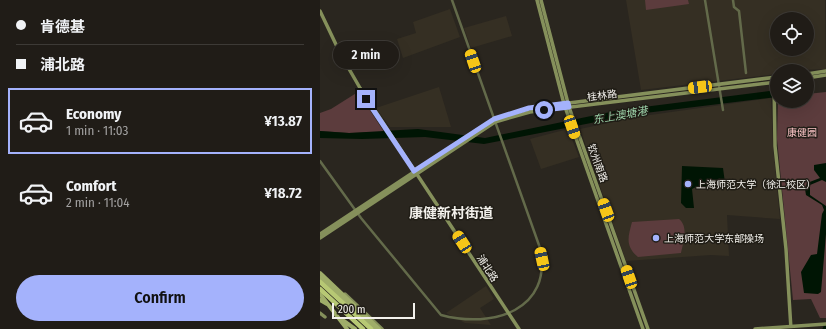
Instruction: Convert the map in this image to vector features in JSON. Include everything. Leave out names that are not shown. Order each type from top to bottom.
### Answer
[{"type":"highway","points":[[320,282],[371,329]]},
{"type":"highway","points":[[320,289],[363,329]]},
{"type":"main road","points":[[321,275],[328,285],[375,329]]},
{"type":"main road","points":[[321,275],[381,329]]},
{"type":"main road","points":[[320,294],[341,319],[347,329]]},
{"type":"main road","points":[[320,300],[328,304]]},
{"type":"main road","points":[[341,319],[355,329]]},
{"type":"street","points":[[452,0],[540,248],[542,259],[541,281],[537,292],[528,306]]},
{"type":"street","name":"钦州南路","points":[[537,0],[571,119],[643,329]]},
{"type":"street","name":"钦州南路","points":[[541,0],[567,106]]},
{"type":"street","points":[[705,0],[723,108]]},
{"type":"street","points":[[733,0],[734,7],[739,11],[746,73]]},
{"type":"street","name":"浦北路","points":[[320,12],[347,66],[387,130],[519,329]]},
{"type":"street","points":[[814,73],[826,71]]},
{"type":"street","points":[[814,77],[826,75]]},
{"type":"street","name":"桂林路","points":[[320,234],[471,134],[494,121],[529,108],[567,106],[719,87],[770,79]]},
{"type":"street","name":"桂林路","points":[[719,87],[770,82]]},
{"type":"street","points":[[774,108],[775,146],[786,249],[791,328]]},
{"type":"street","name":"桂林路","points":[[415,172],[458,146],[494,121]]},
{"type":"street","name":"钦州南路","points":[[574,128],[648,329]]},
{"type":"street","points":[[320,161],[356,211],[435,309],[449,320]]},
{"type":"street","name":"桂林路","points":[[320,238],[356,211]]},
{"type":"street","points":[[337,297],[375,329]]},
{"type":"street","points":[[320,313],[325,317]]},
{"type":"street","points":[[508,322],[518,316]]},
{"type":"street","points":[[755,329],[791,328],[826,324]]},
{"type":"shaded area","points":[[626,0],[825,0],[826,69],[814,69],[814,64],[770,64],[770,75],[641,90]]},
{"type":"shaded area","points":[[450,9],[460,37],[403,58],[397,39],[416,33],[413,22]]},
{"type":"shaded area","points":[[506,16],[512,36],[471,48],[464,28]]},
{"type":"shaded area","points":[[439,87],[451,127],[390,127],[376,108]]},
{"type":"shaded area","name":"上海师范大学（徐汇校区）","points":[[770,98],[780,219],[727,215],[729,256],[711,255],[626,261],[580,129],[636,117]]},
{"type":"shaded area","points":[[568,129],[579,157],[541,169],[530,139]]},
{"type":"shaded area","points":[[486,286],[494,299],[480,308],[491,325],[465,323],[446,313]]},
{"type":"green space","points":[[645,0],[688,0],[689,4],[646,10]]},
{"type":"green space","points":[[358,92],[384,132],[349,133],[320,131],[320,113],[331,109]]},
{"type":"green space","name":"康健园","points":[[826,92],[826,318],[820,318],[811,299],[793,300],[777,139],[778,108],[814,108],[814,93]]},
{"type":"green space","name":"上海师范大学东部操场","points":[[679,219],[684,226],[685,231],[681,253],[638,257],[631,249],[629,245],[629,237],[632,222]]},
{"type":"water","name":"东上澳塘港","points":[[770,91],[770,98],[637,114],[484,144],[425,137],[362,139],[320,138],[320,131],[349,133],[418,129],[485,138],[620,110]]},
{"type":"water","points":[[826,163],[826,182],[822,180],[810,185],[810,195],[826,206],[826,234],[821,292],[818,294],[804,293],[801,272],[811,255],[817,254],[822,214],[824,210],[822,205],[806,195],[805,189],[807,183],[820,178],[814,170],[814,165]]},
{"type":"water","points":[[682,166],[723,168],[725,183],[717,186],[696,187],[692,189],[694,208],[686,208],[681,203]]},
{"type":"place","name":"上海师范大学（徐汇校区）","points":[[688,184]]},
{"type":"place","name":"上海师范大学东部操场","points":[[656,238]]},
{"type":"district","name":"康健新村街道","points":[[451,213]]},
{"type":"route","points":[[366,99],[414,171],[494,119],[529,108],[568,103],[569,107],[544,110]]}]
